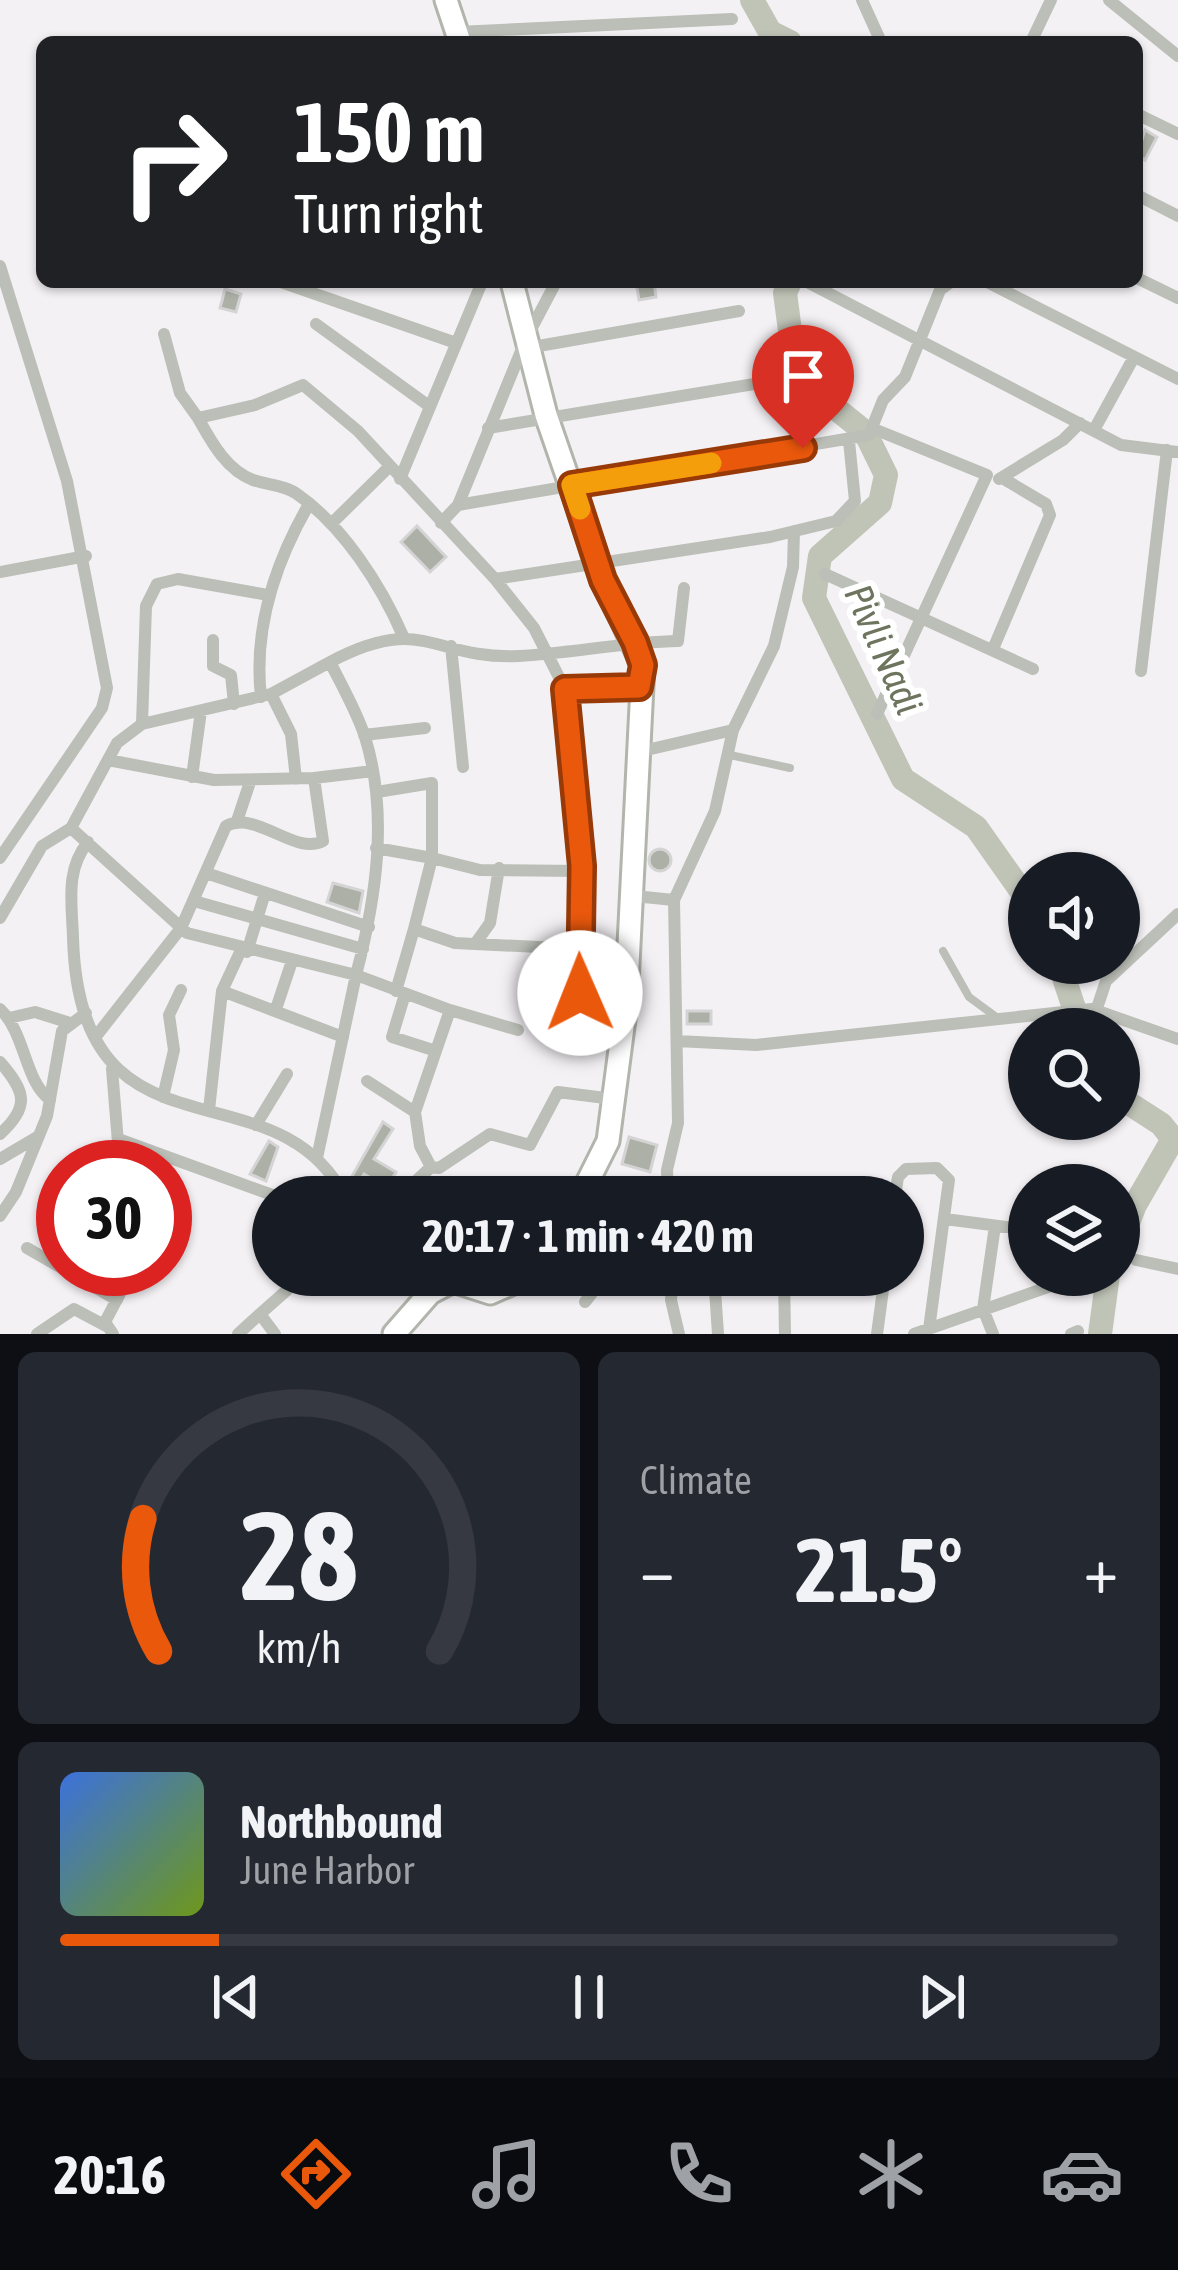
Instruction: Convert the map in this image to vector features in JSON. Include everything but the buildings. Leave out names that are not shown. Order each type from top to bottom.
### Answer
[{"type":"street","points":[[446,0],[459,36]]},
{"type":"street","points":[[862,0],[878,36]]},
{"type":"street","points":[[1034,36],[1052,0]]},
{"type":"street","points":[[1108,0],[1139,36]]},
{"type":"street","points":[[506,36],[731,19]]},
{"type":"street","points":[[1143,38],[1178,56]]},
{"type":"street","points":[[1143,117],[1178,134]]},
{"type":"street","points":[[1143,198],[1178,216]]},
{"type":"street","points":[[0,266],[86,556],[107,688],[102,707],[0,858]]},
{"type":"street","points":[[1143,281],[1178,298]]},
{"type":"street","points":[[298,288],[456,343]]},
{"type":"street","points":[[400,479],[479,288]]},
{"type":"street","points":[[511,288],[546,415],[598,562],[643,665],[634,896],[622,1037],[608,1142],[589,1176]]},
{"type":"street","points":[[441,523],[458,506],[488,428],[553,288]]},
{"type":"street","points":[[818,288],[1121,445],[1173,451],[1142,671]]},
{"type":"street","points":[[495,579],[836,521],[852,508],[862,436],[883,400],[905,377],[943,288]]},
{"type":"street","points":[[998,288],[1178,379]]},
{"type":"street","points":[[1013,296],[1017,288]]},
{"type":"street","points":[[526,343],[739,311]]},
{"type":"street","points":[[316,324],[429,406]]},
{"type":"street","points":[[164,334],[180,393],[216,451],[241,474],[294,491],[331,524],[362,565],[403,636]]},
{"type":"street","points":[[1094,430],[1134,357]]},
{"type":"street","points":[[488,428],[772,381]]},
{"type":"street","points":[[198,418],[255,405],[298,384],[358,431],[495,579],[548,651],[565,689],[581,872],[579,1035],[622,1037]]},
{"type":"street","points":[[1004,479],[1080,423]]},
{"type":"street","points":[[458,506],[862,436],[1004,479],[1046,504],[1050,515],[993,649]]},
{"type":"street","points":[[331,524],[389,467]]},
{"type":"street","points":[[877,715],[987,475]]},
{"type":"street","points":[[296,779],[291,734],[266,695],[268,595],[282,550],[309,504]]},
{"type":"street","points":[[667,1176],[678,1123],[674,900],[715,811],[733,730],[773,646],[793,567],[794,531]]},
{"type":"street","points":[[0,572],[86,556]]},
{"type":"street","points":[[825,574],[1033,669]]},
{"type":"street","points":[[142,724],[146,606],[157,584],[178,579],[268,595]]},
{"type":"street","points":[[0,918],[42,847],[71,828],[124,734],[142,724],[266,695],[369,641],[403,636],[499,656],[680,640],[684,588]]},
{"type":"street","points":[[213,640],[213,666],[231,675],[234,704]]},
{"type":"street","points":[[451,646],[463,767]]},
{"type":"street","points":[[317,1158],[369,928],[376,848],[373,771],[364,735],[330,662]]},
{"type":"street","points":[[565,689],[639,687]]},
{"type":"street","points":[[192,777],[201,711]]},
{"type":"street","points":[[364,735],[424,728]]},
{"type":"street","points":[[638,752],[733,730]]},
{"type":"street","points":[[108,760],[192,777],[250,782],[373,771]]},
{"type":"street","points":[[97,1035],[182,928],[226,826],[237,821],[321,845],[314,778]]},
{"type":"street","points":[[237,821],[250,782]]},
{"type":"street","points":[[377,792],[432,783],[432,858],[392,1037],[433,1050]]},
{"type":"street","points":[[71,828],[182,928],[244,951],[356,975],[518,1030]]},
{"type":"street","points":[[88,842],[72,870],[76,991],[112,1068],[121,1140]]},
{"type":"street","points":[[376,848],[480,870],[581,872]]},
{"type":"street","points":[[474,945],[490,922],[499,868]]},
{"type":"street","points":[[206,874],[369,928]]},
{"type":"street","points":[[209,1110],[222,991],[259,919],[265,893]]},
{"type":"street","points":[[634,896],[674,900]]},
{"type":"street","points":[[194,901],[363,949]]},
{"type":"street","points":[[1095,1008],[1106,981],[1178,914]]},
{"type":"street","points":[[414,929],[474,945],[580,949]]},
{"type":"street","points":[[276,1009],[292,961]]},
{"type":"street","points":[[164,1096],[174,1050],[169,1015],[181,990]]},
{"type":"street","points":[[222,991],[344,1037]]},
{"type":"street","points":[[430,1166],[420,1145],[416,1112],[450,1010]]},
{"type":"street","points":[[50,1100],[38,1088],[5,1014],[34,1012],[70,1024]]},
{"type":"street","points":[[0,1216],[39,1136],[50,1100],[58,1040],[86,1012]]},
{"type":"street","points":[[677,1041],[757,1045],[1008,1019]]},
{"type":"street","points":[[1140,1026],[1178,1039]]},
{"type":"street","points":[[0,1062],[22,1088],[24,1100],[18,1118],[0,1134]]},
{"type":"street","points":[[112,1068],[137,1088],[256,1125],[317,1158],[330,1176]]},
{"type":"street","points":[[256,1125],[287,1074]]},
{"type":"street","points":[[367,1081],[416,1112]]},
{"type":"street","points":[[430,1166],[439,1168],[493,1132],[512,1143],[530,1144],[558,1092],[613,1099]]},
{"type":"street","points":[[0,1159],[24,1140],[39,1136]]},
{"type":"street","points":[[192,1166],[252,1188]]},
{"type":"street","points":[[420,1176],[430,1166]]},
{"type":"street","points":[[899,1176],[906,1168],[937,1168],[949,1180],[929,1328]]},
{"type":"street","points":[[945,1219],[1008,1228]]},
{"type":"street","points":[[993,1334],[983,1310],[995,1226]]},
{"type":"street","points":[[27,1248],[116,1300]]},
{"type":"street","points":[[1140,1260],[1178,1269]]},
{"type":"street","points":[[37,1334],[74,1309],[109,1330],[118,1296]]},
{"type":"street","points":[[238,1334],[280,1296]]},
{"type":"street","points":[[394,1334],[427,1296]]},
{"type":"street","points":[[585,1301],[589,1296]]},
{"type":"street","points":[[675,1296],[679,1334]]},
{"type":"street","points":[[715,1296],[718,1334]]},
{"type":"street","points":[[785,1296],[785,1334]]},
{"type":"street","points":[[877,1334],[882,1296]]},
{"type":"street","points":[[914,1334],[1023,1296]]},
{"type":"street","points":[[260,1314],[275,1334]]},
{"type":"lane","points":[[730,755],[790,768]]},
{"type":"lane","points":[[943,951],[969,997],[1000,1020]]},
{"type":"waterway","name":"Pivli Nadi","points":[[752,0],[770,32],[778,36]]},
{"type":"waterway","name":"Pivli Nadi","points":[[787,288],[793,353],[819,395],[865,432],[886,475],[880,503],[820,556],[814,598],[903,779],[976,827],[1008,872]]},
{"type":"waterway","name":"Pivli Nadi","points":[[1066,984],[1074,1008]]},
{"type":"waterway","name":"Pivli Nadi","points":[[1140,1110],[1173,1139],[1140,1196]]},
{"type":"waterway","name":"Pivli Nadi","points":[[1100,1334],[1105,1296]]},
{"type":"slow traffic","points":[[580,509],[572,485],[711,463]]},
{"type":"route","points":[[580,993],[582,866],[565,689],[639,687],[643,665],[603,580],[572,485],[803,448]]}]
